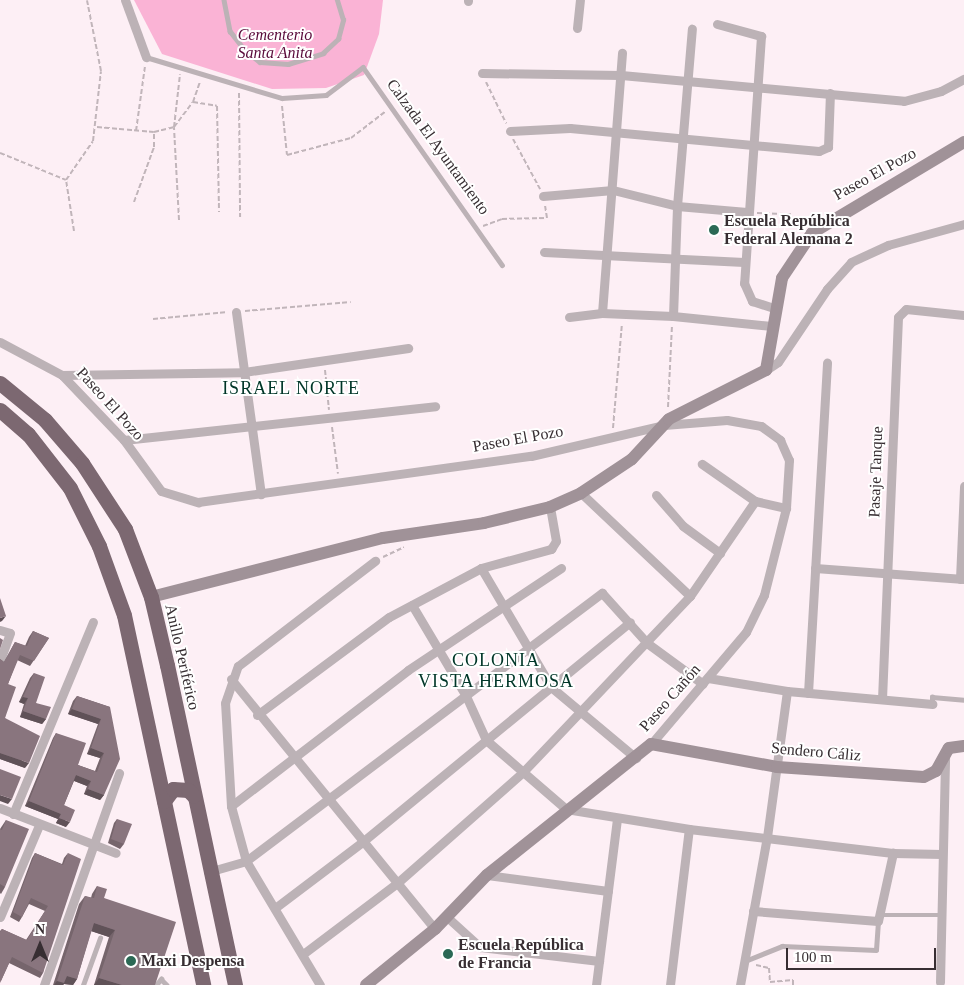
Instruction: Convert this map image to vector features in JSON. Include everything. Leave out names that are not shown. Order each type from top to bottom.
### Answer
[{"type":"highway","name":"Anillo Periférico","points":[[0,383],[45,420],[82,463],[125,529],[151,597],[194,796],[208,872],[235,985]]},
{"type":"highway","points":[[0,410],[28,434],[70,488],[99,546],[124,616],[203,985]]},
{"type":"highway","points":[[164,801],[173,789],[181,788],[194,796]]},
{"type":"street","points":[[125,0],[146,57]]},
{"type":"street","points":[[577,28],[580,0]]},
{"type":"street","points":[[717,24],[761,36],[755,145],[747,212],[744,262],[746,292],[752,300],[774,308]]},
{"type":"street","points":[[673,316],[677,206],[692,29]]},
{"type":"street","points":[[602,313],[613,190],[622,53]]},
{"type":"street","points":[[482,73],[621,75],[688,82],[758,86],[904,101],[941,91],[964,79]]},
{"type":"street","points":[[510,131],[616,131],[684,139],[825,150],[830,93]]},
{"type":"street","name":"Paseo El Pozo","points":[[0,342],[62,375],[124,440],[145,473],[177,499],[198,502],[531,456],[667,422],[766,370],[774,308],[782,278],[812,233],[964,142]]},
{"type":"street","points":[[543,196],[613,190],[677,206],[747,212]]},
{"type":"street","points":[[766,370],[778,362],[827,289],[852,262],[888,246],[964,224]]},
{"type":"street","points":[[544,252],[606,253],[744,262]]},
{"type":"street","name":"Pasaje Tanque","points":[[882,699],[898,317],[906,309],[964,315]]},
{"type":"street","points":[[236,312],[261,494]]},
{"type":"street","points":[[570,317],[602,313],[673,316],[771,326]]},
{"type":"street","points":[[62,375],[244,372],[408,348]]},
{"type":"street","points":[[808,693],[826,362]]},
{"type":"street","points":[[124,440],[435,406]]},
{"type":"street","name":"Paseo Cañón","points":[[366,985],[435,929],[487,875],[566,809],[636,758],[706,681],[746,632],[764,595],[786,508],[789,460],[780,440],[761,426],[727,420],[667,422]]},
{"type":"street","points":[[151,597],[383,538],[484,523],[550,507],[581,493],[632,459],[667,422]]},
{"type":"street","points":[[702,464],[755,501],[786,508]]},
{"type":"street","points":[[815,568],[962,579],[964,486]]},
{"type":"street","points":[[581,493],[690,596]]},
{"type":"street","points":[[656,495],[683,526],[720,553]]},
{"type":"street","points":[[303,954],[396,884],[522,773],[580,716],[690,596],[755,501]]},
{"type":"street","points":[[257,715],[412,605],[481,568],[551,549],[556,541],[550,507]]},
{"type":"street","points":[[320,985],[246,861],[231,806],[226,703],[231,679],[250,655],[375,561]]},
{"type":"street","points":[[481,568],[503,611],[551,687],[580,716],[636,758]]},
{"type":"street","points":[[231,806],[292,757],[439,651],[503,611],[561,568]]},
{"type":"street","points":[[208,872],[246,861],[602,593],[647,643],[706,681],[787,691],[932,704]]},
{"type":"street","points":[[412,605],[466,696],[486,740],[566,809],[689,829],[893,853],[942,854]]},
{"type":"street","points":[[13,814],[94,622]]},
{"type":"street","points":[[275,908],[361,843],[630,622]]},
{"type":"street","points":[[0,630],[10,633],[0,661]]},
{"type":"street","points":[[231,679],[257,715],[329,800],[361,843],[435,929]]},
{"type":"street","points":[[740,985],[768,837],[787,691]]},
{"type":"street","name":"Sendero Cáliz","points":[[650,744],[777,767],[924,777],[936,771],[945,751]]},
{"type":"street","points":[[940,982],[945,751],[964,746]]},
{"type":"street","points":[[44,985],[120,773]]},
{"type":"street","points":[[0,808],[93,847],[116,853]]},
{"type":"street","points":[[596,985],[617,818]]},
{"type":"street","points":[[0,917],[3,899],[39,825]]},
{"type":"street","points":[[670,985],[689,829]]},
{"type":"street","points":[[753,911],[879,918],[893,853]]},
{"type":"street","points":[[487,875],[608,891]]},
{"type":"street","points":[[447,917],[480,947],[599,961]]},
{"type":"lane","points":[[224,0],[230,31],[245,50],[260,62],[288,64],[323,53],[338,39],[343,20],[336,0]]},
{"type":"lane","name":"Calzada El Ayuntamiento","points":[[146,57],[282,98],[326,95],[363,67],[389,109],[479,228],[502,265]]},
{"type":"lane","points":[[932,704],[932,697],[964,700]]},
{"type":"lane","points":[[744,962],[782,946],[876,950],[879,918],[940,915]]},
{"type":"lane","points":[[83,985],[100,938]]},
{"type":"lane","points":[[156,985],[161,979],[167,985]]},
{"type":"path","points":[[74,230],[66,180],[94,141],[101,71],[87,0]]},
{"type":"path","points":[[136,131],[146,57]]},
{"type":"path","points":[[179,220],[174,127],[181,67]]},
{"type":"path","points":[[479,228],[502,219],[547,218],[543,196],[482,73]]},
{"type":"path","points":[[96,127],[154,132],[174,127],[193,102],[202,75]]},
{"type":"path","points":[[239,86],[240,218]]},
{"type":"path","points":[[282,98],[287,155],[351,138],[389,109]]},
{"type":"path","points":[[193,102],[217,106],[218,212]]},
{"type":"path","points":[[134,202],[154,147],[154,132]]},
{"type":"path","points":[[0,153],[66,180]]},
{"type":"path","points":[[747,212],[791,214]]},
{"type":"path","points":[[153,319],[350,302]]},
{"type":"path","points":[[612,436],[622,314]]},
{"type":"path","points":[[667,422],[673,316]]},
{"type":"path","points":[[744,962],[769,968],[770,982],[793,980],[793,985]]},
{"type":"green space","name":"Cementerio Santa Anita","points":[[134,0],[383,0],[379,34],[364,75],[326,88],[272,89],[162,54]]},
{"type":"building","points":[[0,598],[6,616],[0,618]]},
{"type":"building","points":[[33,631],[49,638],[34,661],[20,655],[8,684],[16,687],[5,718],[40,736],[29,763],[0,753],[0,659],[4,662],[15,642],[27,646]]},
{"type":"building","points":[[0,638],[3,640],[0,649]]},
{"type":"building","points":[[34,673],[45,677],[36,703],[51,707],[46,719],[23,711],[28,698],[23,697]]},
{"type":"building","points":[[77,696],[110,707],[120,759],[104,795],[88,789],[91,781],[76,775],[64,805],[75,810],[70,822],[59,818],[61,814],[29,801],[56,733],[86,743],[78,765],[97,772],[104,753],[91,748],[101,719],[72,709]]},
{"type":"building","points":[[0,769],[21,777],[12,799],[0,795]]},
{"type":"building","points":[[117,819],[132,824],[124,844],[111,839]]},
{"type":"building","points":[[6,820],[29,829],[5,887],[0,884],[0,829],[2,830]]},
{"type":"building","points":[[35,853],[63,865],[68,853],[81,859],[43,973],[12,957],[0,981],[0,932],[2,929],[27,940],[48,906],[31,898],[22,917],[13,912]]},
{"type":"building","points":[[97,886],[107,889],[104,898],[176,922],[155,985],[122,985],[99,978],[115,930],[94,923],[77,979],[67,976],[64,983],[57,981],[85,896],[94,898]]},
{"type":"place","name":"Escuela República Federal Alemana 2","points":[[714,230]]},
{"type":"place","name":"Escuela República de Francia","points":[[448,954]]},
{"type":"place","name":"Maxi Despensa","points":[[131,961]]},
{"type":"district","name":"ISRAEL NORTE","points":[[291,388]]},
{"type":"district","name":"COLONIA VISTA HERMOSA","points":[[496,671]]}]
